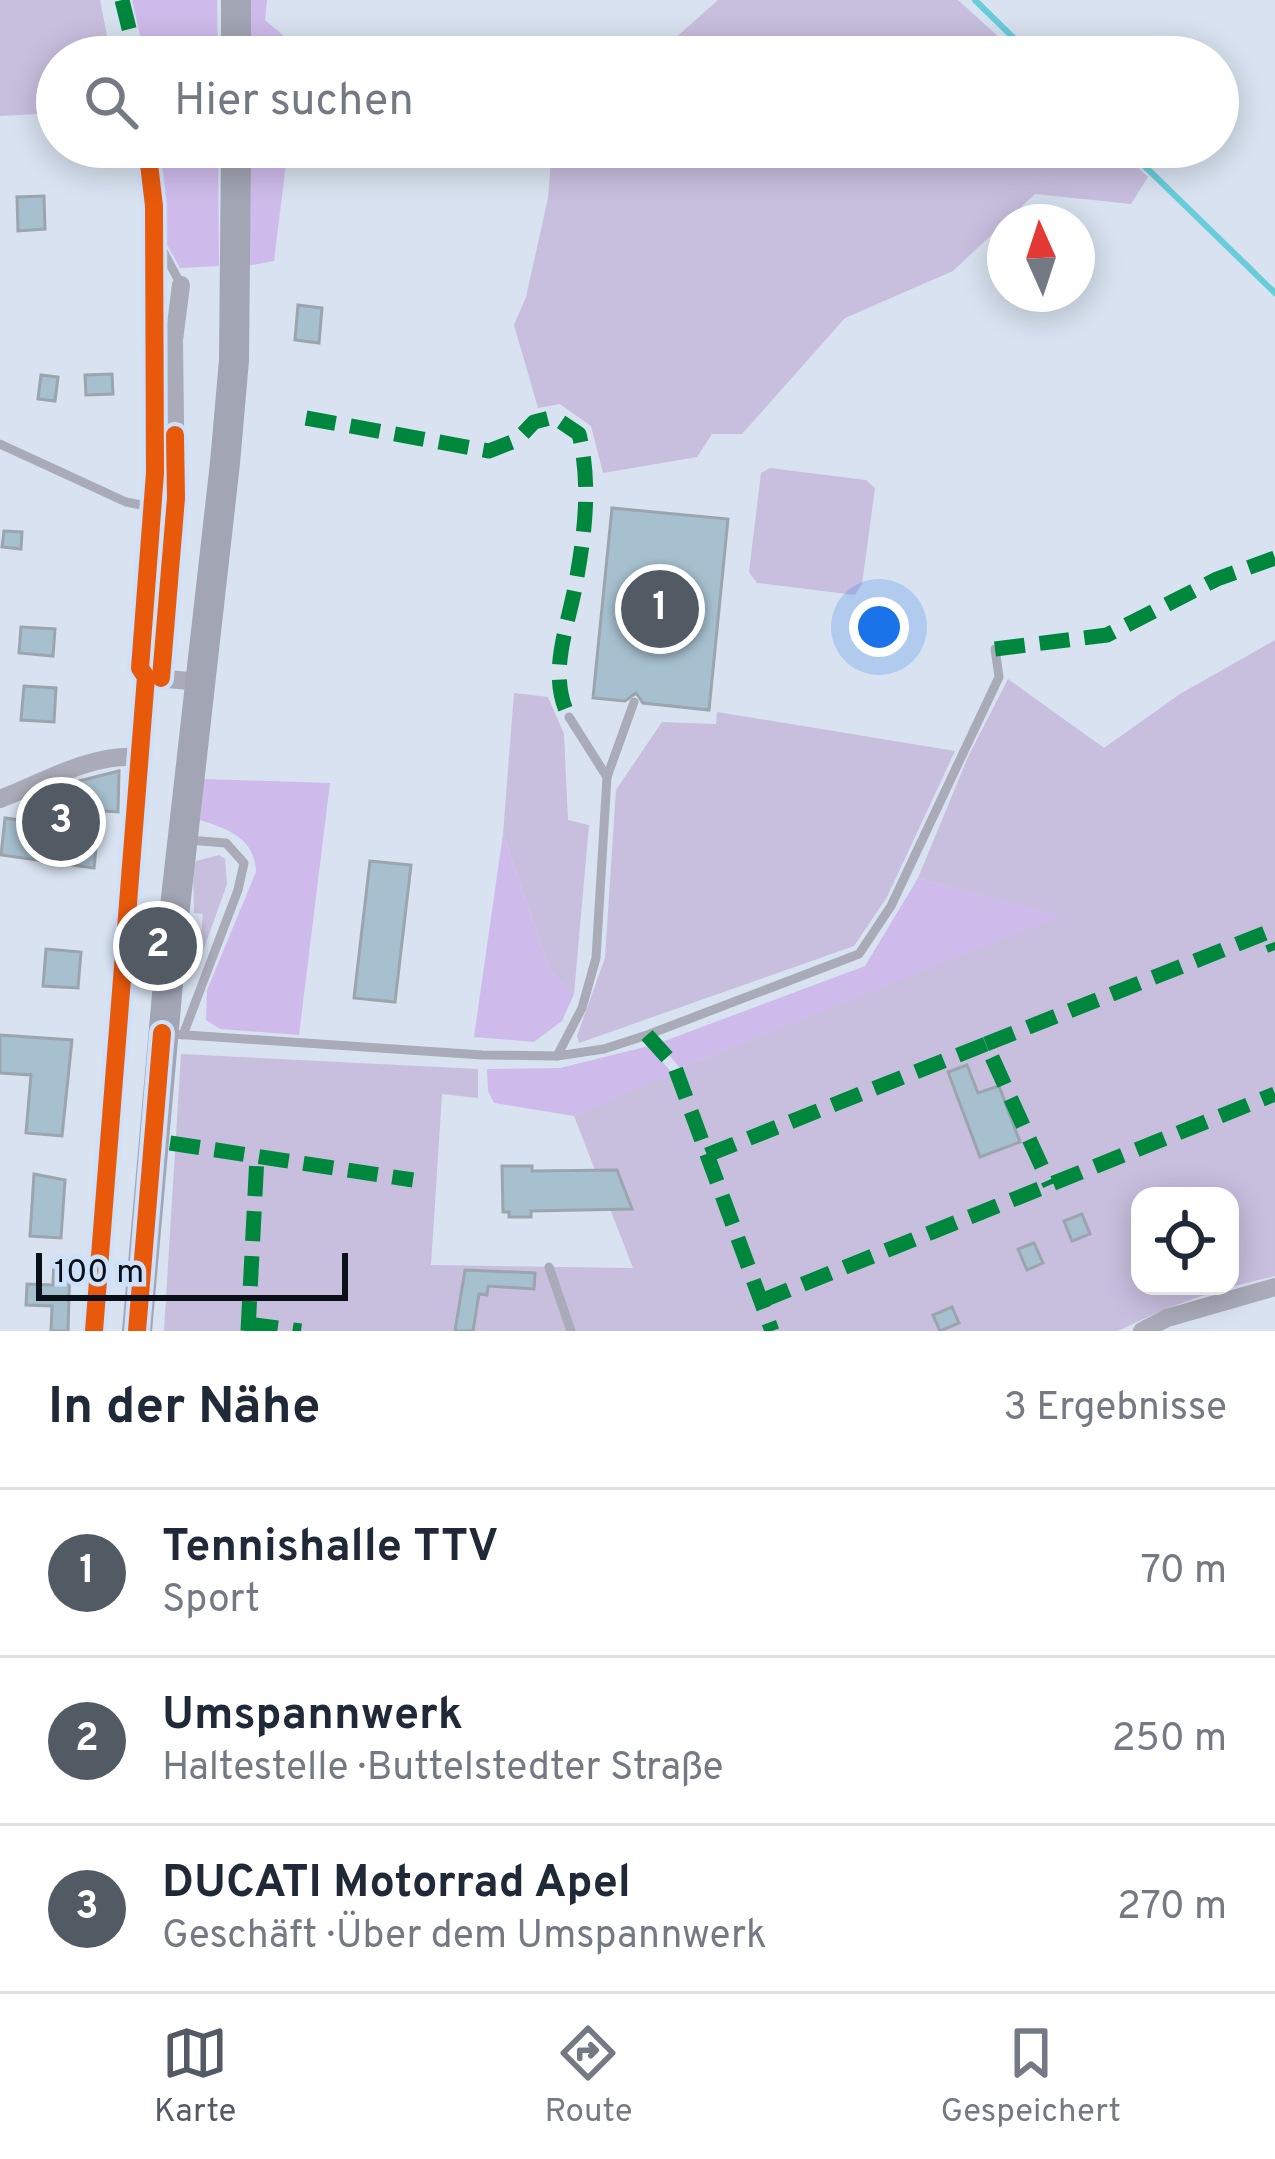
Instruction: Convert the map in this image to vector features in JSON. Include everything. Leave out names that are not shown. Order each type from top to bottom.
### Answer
[{"type":"main road","points":[[236,0],[236,36]]},
{"type":"main road","points":[[137,1331],[172,1034],[183,839],[233,360],[236,168]]},
{"type":"street","points":[[161,678],[175,512],[174,340],[181,285]]},
{"type":"street","points":[[94,1331],[146,677],[200,682]]},
{"type":"street","points":[[0,799],[74,768],[116,756],[138,757]]},
{"type":"street","points":[[1142,1331],[1167,1318],[1275,1287]]},
{"type":"lane","points":[[152,242],[161,247],[181,285]]},
{"type":"lane","points":[[0,443],[126,502],[175,512]]},
{"type":"lane","points":[[183,839],[226,843],[244,863],[238,890],[172,1034],[464,1054],[557,1056],[604,1049],[859,954],[891,905],[999,677],[995,649]]},
{"type":"lane","points":[[557,1056],[582,1008],[596,958],[607,777],[634,703]]},
{"type":"lane","points":[[569,717],[607,777]]},
{"type":"lane","points":[[549,1267],[571,1331]]},
{"type":"shaded area","points":[[0,0],[100,0],[107,36],[36,36],[36,114],[0,116]]},
{"type":"shaded area","points":[[132,0],[217,0],[218,36],[140,36]]},
{"type":"shaded area","points":[[248,0],[267,0],[265,20],[284,36],[248,36]]},
{"type":"shaded area","points":[[718,0],[958,0],[998,36],[678,36]]},
{"type":"shaded area","points":[[156,168],[218,168],[219,266],[180,268],[161,234]]},
{"type":"shaded area","points":[[247,168],[285,168],[274,261],[247,266]]},
{"type":"shaded area","points":[[550,168],[1138,168],[1148,177],[1131,204],[1035,194],[1024,204],[987,204],[987,239],[953,271],[845,318],[742,434],[712,434],[697,457],[603,473],[591,426],[560,404],[538,408],[514,325],[526,297]]},
{"type":"shaded area","points":[[770,468],[866,480],[875,488],[862,584],[855,595],[757,583],[749,572],[761,473]]},
{"type":"shaded area","points":[[1275,640],[1275,1276],[1239,1285],[1239,1187],[1131,1187],[1131,1295],[1205,1295],[1118,1331],[164,1331],[181,1054],[478,1069],[478,1098],[442,1094],[431,1265],[633,1268],[574,1116],[680,1068],[1059,916],[918,878],[968,757],[1008,679],[1104,748],[1180,694]]},
{"type":"shaded area","points":[[514,693],[548,697],[564,734],[568,820],[589,825],[574,994],[550,971],[503,834]]},
{"type":"shaded area","points":[[717,712],[955,751],[887,897],[854,946],[579,1043],[577,1036],[605,958],[616,790],[662,722],[716,724]]},
{"type":"shaded area","points":[[203,779],[330,783],[299,1035],[220,1029],[206,1020],[207,990],[256,872],[245,843],[230,831],[200,820]]},
{"type":"shaded area","points":[[503,834],[550,971],[574,994],[562,1021],[534,1042],[474,1037]]},
{"type":"shaded area","points":[[219,855],[225,859],[227,884],[198,965],[203,914],[194,913],[193,868],[196,861]]},
{"type":"shaded area","points":[[918,878],[1061,916],[680,1068],[659,1043],[865,966]]},
{"type":"shaded area","points":[[649,1046],[672,1073],[574,1116],[494,1103],[488,1091],[487,1069],[560,1068]]},
{"type":"building","points":[[44,196],[45,229],[18,231],[17,197]]},
{"type":"building","points":[[298,305],[322,308],[319,343],[295,340]]},
{"type":"building","points":[[112,374],[113,394],[86,395],[85,375]]},
{"type":"building","points":[[41,375],[58,377],[55,401],[38,399]]},
{"type":"building","points":[[612,508],[728,519],[709,710],[643,703],[636,693],[625,701],[593,698]]},
{"type":"building","points":[[4,531],[22,532],[21,549],[2,547]]},
{"type":"building","points":[[21,627],[55,629],[53,656],[19,653]]},
{"type":"building","points":[[24,686],[56,688],[54,722],[21,720]]},
{"type":"building","points":[[119,771],[118,812],[104,811],[94,868],[1,855],[5,818],[27,821],[29,802],[45,804],[46,796],[71,799],[72,785]]},
{"type":"building","points":[[370,861],[411,865],[395,1002],[354,998]]},
{"type":"building","points":[[46,949],[81,952],[78,988],[43,986]]},
{"type":"building","points":[[0,1035],[72,1040],[62,1136],[26,1133],[31,1075],[0,1073]]},
{"type":"building","points":[[967,1065],[978,1093],[999,1086],[1020,1142],[980,1157],[948,1072]]},
{"type":"building","points":[[502,1166],[532,1166],[532,1171],[617,1170],[632,1209],[531,1211],[531,1217],[509,1217],[509,1212],[503,1212]]},
{"type":"building","points":[[34,1174],[65,1180],[61,1238],[30,1236]]},
{"type":"building","points":[[1082,1214],[1090,1234],[1072,1241],[1064,1221]]},
{"type":"building","points":[[1034,1243],[1043,1263],[1027,1270],[1018,1249]]},
{"type":"building","points":[[54,1260],[70,1261],[68,1331],[51,1331],[52,1306],[26,1305],[27,1284],[53,1285]]},
{"type":"building","points":[[465,1270],[535,1273],[534,1289],[488,1286],[487,1295],[479,1294],[473,1331],[455,1331]]},
{"type":"building","points":[[952,1307],[959,1323],[940,1331],[933,1315]]},
{"type":"waterway","points":[[975,0],[1012,36]]},
{"type":"waterway","points":[[1147,168],[1275,293]]},
{"type":"marked path","points":[[122,0],[131,36]]},
{"type":"marked path","points":[[306,418],[489,451],[517,440],[534,422],[554,417],[579,434],[586,489],[584,526],[559,667],[569,717]]},
{"type":"marked path","points":[[995,649],[1107,635],[1217,579],[1275,558]]},
{"type":"marked path","points":[[986,1044],[1268,932],[1275,950]]},
{"type":"marked path","points":[[149,958],[192,961]]},
{"type":"marked path","points":[[647,1035],[674,1065],[772,1331]]},
{"type":"marked path","points":[[707,1155],[986,1044],[1050,1185]]},
{"type":"marked path","points":[[761,1301],[1275,1094]]},
{"type":"marked path","points":[[170,1143],[413,1180]]},
{"type":"marked path","points":[[248,1331],[257,1156]]},
{"type":"marked path","points":[[248,1324],[301,1331]]},
{"type":"cycle path","points":[[94,1331],[146,677],[140,668],[155,473],[154,206],[149,168]]},
{"type":"cycle path","points":[[161,678],[176,498],[175,435]]},
{"type":"cycle path","points":[[137,1331],[162,1033]]},
{"type":"place","name":"Tennishalle TTV","points":[[660,609]]},
{"type":"place","name":"DUCATI Motorrad Apel","points":[[61,822]]},
{"type":"place","name":"Umspannwerk","points":[[158,946]]}]
